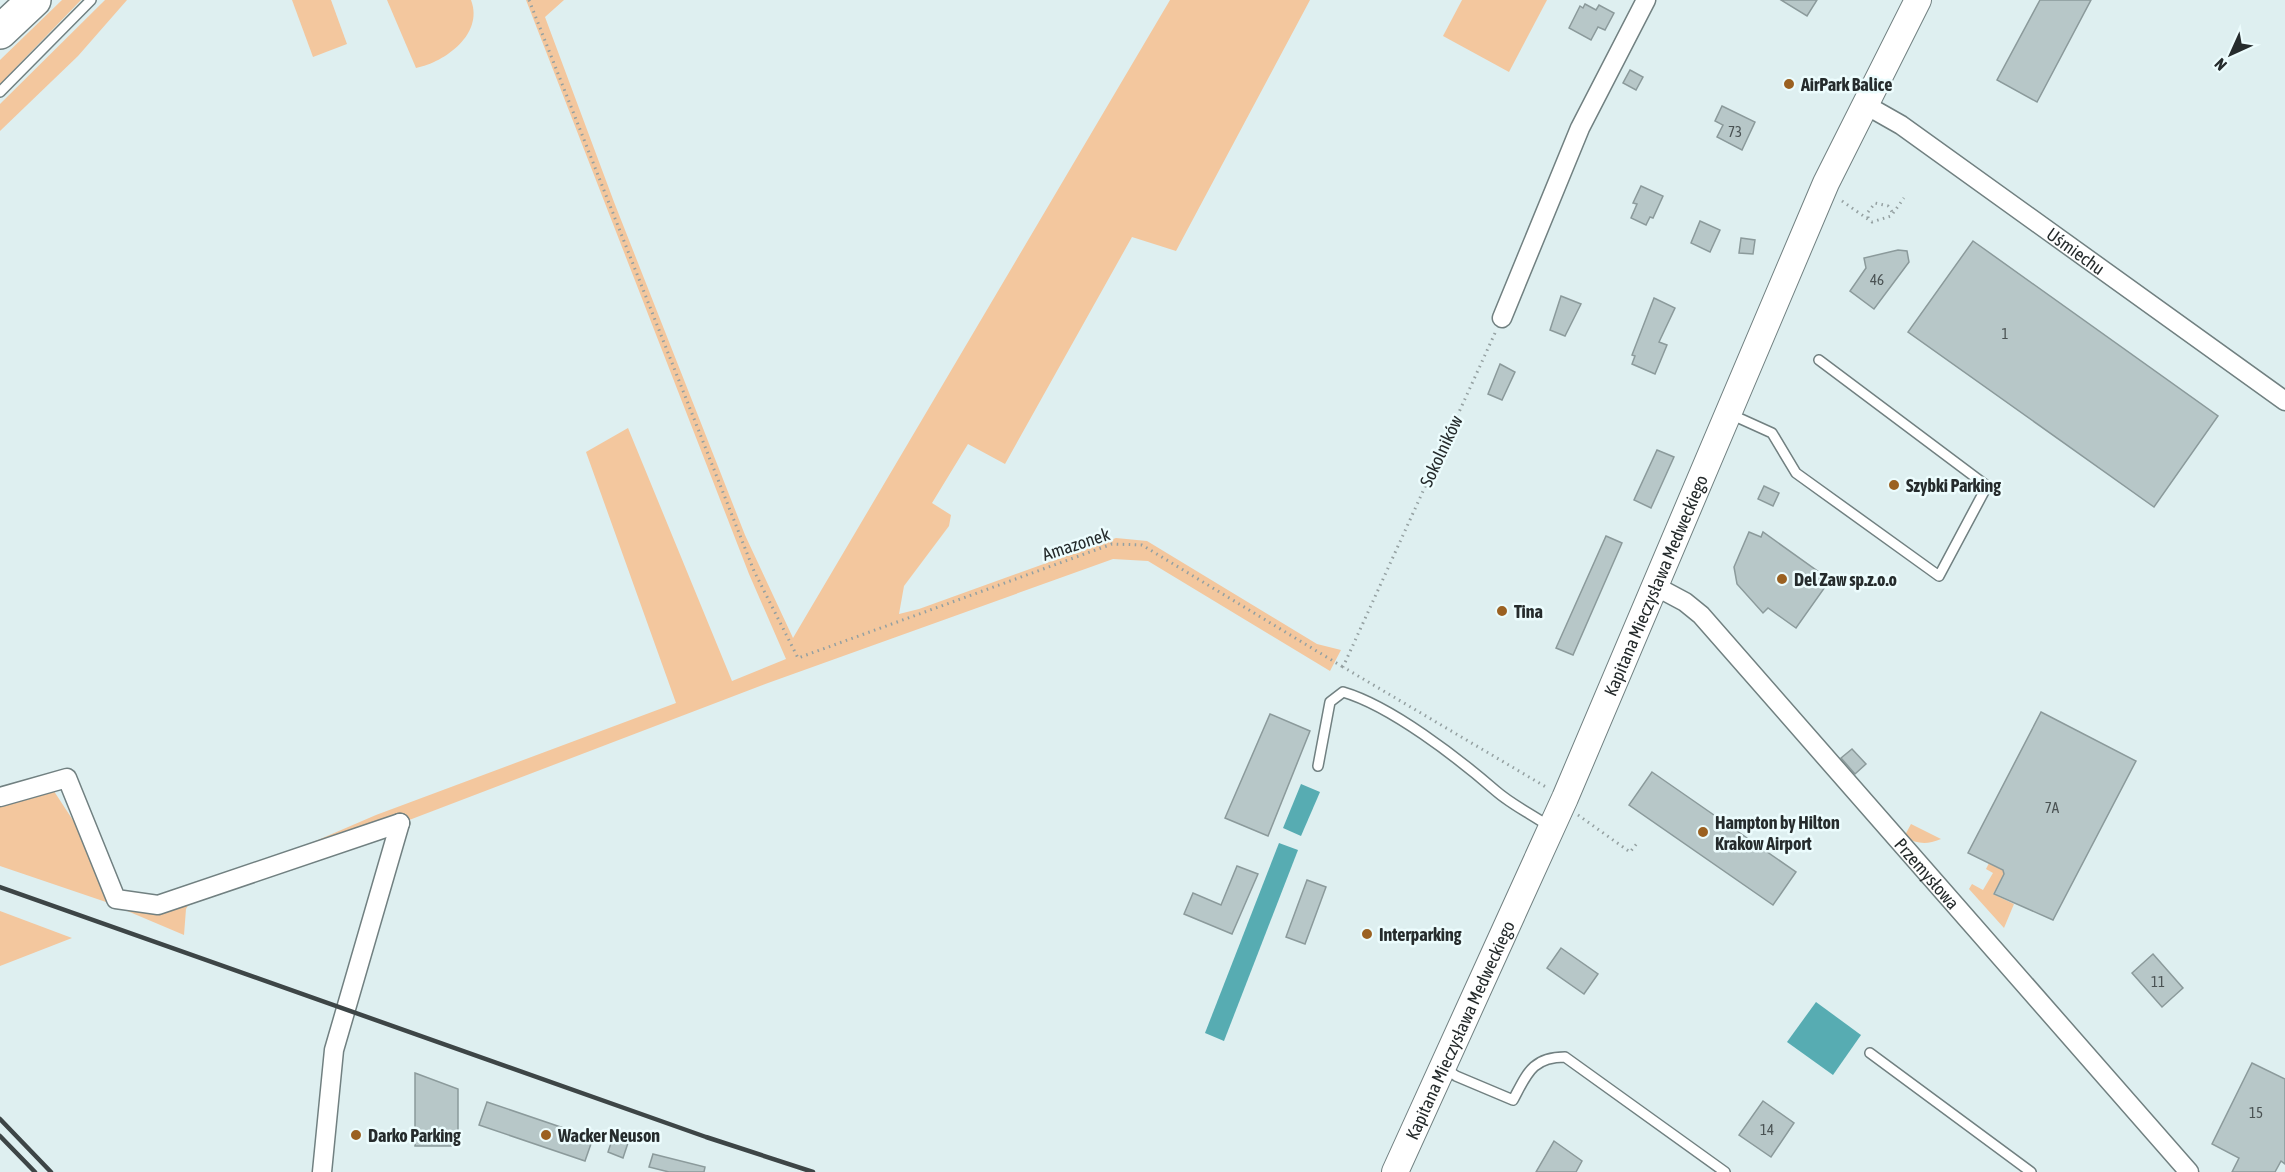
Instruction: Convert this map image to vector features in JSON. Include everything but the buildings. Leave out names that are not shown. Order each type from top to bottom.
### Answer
[{"type":"highway","points":[[0,32],[34,0]]},
{"type":"main road","name":"Kapitana Mieczysława Medweckiego","points":[[1395,1172],[1552,828],[1570,805],[1655,586],[1826,183],[1918,0]]},
{"type":"street","points":[[1502,318],[1580,128],[1646,0]]},
{"type":"street","name":"Uśmiechu","points":[[1864,104],[1901,125],[2285,401]]},
{"type":"street","name":"Przemysłowa","points":[[1655,586],[1685,602],[1701,615],[2189,1172]]},
{"type":"street","points":[[0,796],[67,778],[116,899],[158,904],[400,823],[334,1050],[322,1172]]},
{"type":"lane","points":[[0,92],[91,0]]},
{"type":"lane","points":[[1728,414],[1772,433],[1796,473],[1939,576],[1987,486],[1819,360]]},
{"type":"lane","points":[[1318,766],[1330,702],[1344,692],[1366,699],[1476,771],[1498,792],[1552,828]]},
{"type":"lane","points":[[1870,1053],[2031,1172]]},
{"type":"lane","points":[[1442,1066],[1456,1076],[1513,1100],[1534,1064],[1548,1057],[1565,1057],[1725,1172]]},
{"type":"path","name":"Amazonek","points":[[529,0],[754,571],[798,658],[1112,544],[1142,545],[1343,668]]},
{"type":"path","points":[[1840,200],[1872,222],[1891,216],[1904,198]]},
{"type":"path","points":[[1868,218],[1868,212],[1875,203],[1888,206],[1893,213]]},
{"type":"path","name":"Sokolników","points":[[1343,668],[1502,318]]},
{"type":"path","points":[[1343,668],[1570,805],[1630,852],[1639,841]]},
{"type":"shaded area","points":[[62,0],[81,0],[0,84],[0,60]]},
{"type":"shaded area","points":[[105,0],[127,0],[78,56],[0,131],[0,104]]},
{"type":"shaded area","points":[[292,0],[331,0],[347,44],[313,57]]},
{"type":"shaded area","points":[[387,0],[471,0],[474,12],[472,24],[467,35],[450,53],[439,60],[416,68]]},
{"type":"shaded area","points":[[526,0],[564,0],[545,17],[614,202],[745,535],[793,638],[1170,0],[1310,0],[1176,251],[1132,237],[1005,464],[968,444],[932,503],[951,515],[949,526],[904,586],[899,614],[919,609],[1116,538],[1147,541],[1317,644],[1341,650],[1330,671],[1148,561],[1113,559],[768,683],[383,830],[193,897],[186,909],[184,935],[106,902],[0,866],[0,795],[48,782],[97,857],[116,899],[158,905],[197,892],[376,815],[676,703],[586,452],[628,428],[732,681],[786,659],[749,574]]},
{"type":"shaded area","points":[[1462,0],[1547,0],[1509,72],[1443,36]]},
{"type":"shaded area","points":[[1911,824],[1941,839],[1922,843],[1904,837]]},
{"type":"shaded area","points":[[1989,863],[2003,870],[2004,874],[1993,894],[2014,904],[2004,928],[1969,889],[1972,884],[1983,890],[1993,873],[1986,869]]},
{"type":"shaded area","points":[[0,911],[72,938],[0,966]]},
{"type":"water","points":[[1301,784],[1320,792],[1301,836],[1283,828]]},
{"type":"water","points":[[1279,843],[1298,850],[1224,1041],[1205,1033]]},
{"type":"water","points":[[1816,1002],[1861,1035],[1833,1075],[1787,1042]]},
{"type":"railway","points":[[0,887],[706,1137],[813,1172]]},
{"type":"railway","points":[[0,1119],[51,1172]]},
{"type":"railway","points":[[0,1136],[35,1172]]},
{"type":"place","name":"AirPark Balice","points":[[1789,84]]},
{"type":"place","name":"Szybki Parking","points":[[1894,485]]},
{"type":"place","name":"Del Zaw sp.z.o.o","points":[[1782,579]]},
{"type":"place","name":"Tina","points":[[1502,611]]},
{"type":"place","name":"Hampton by Hilton Krakow Airport","points":[[1703,832]]},
{"type":"place","name":"Interparking","points":[[1367,934]]},
{"type":"place","name":"Darko Parking","points":[[356,1135]]},
{"type":"place","name":"Wacker Neuson","points":[[546,1135]]}]
